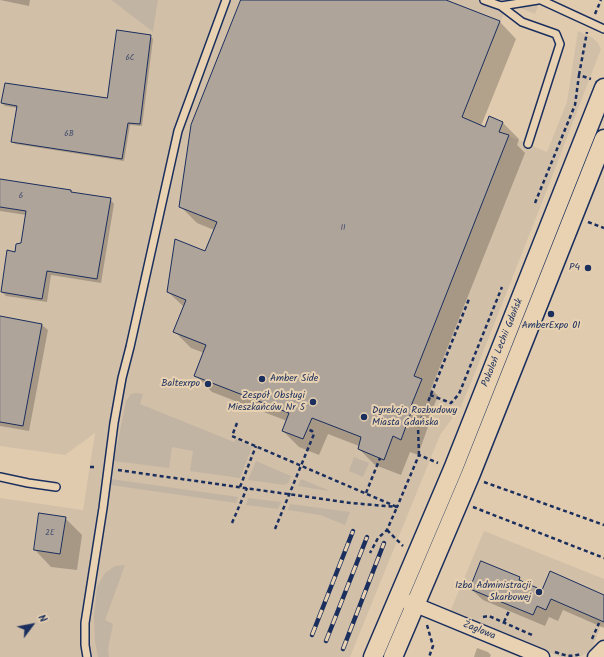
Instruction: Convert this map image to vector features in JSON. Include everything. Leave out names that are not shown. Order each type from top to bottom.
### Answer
[{"type":"street","name":"Pokoleń Lechii Gdańsk","points":[[398,598],[453,469],[498,355],[599,84]]},
{"type":"street","name":"Pokoleń Lechii Gdańsk","points":[[416,605],[470,476],[604,139]]},
{"type":"street","points":[[498,355],[516,361]]},
{"type":"street","points":[[373,657],[398,598]]},
{"type":"street","name":"Żaglowa","points":[[398,598],[546,653]]},
{"type":"street","points":[[393,657],[416,605]]},
{"type":"street","points":[[588,656],[604,648]]},
{"type":"lane","points":[[88,657],[85,645],[85,623],[122,378],[178,131],[226,0]]},
{"type":"lane","points":[[484,0],[501,6],[522,22],[556,34],[560,44],[528,144]]},
{"type":"lane","points":[[501,6],[540,0],[604,29]]},
{"type":"lane","points":[[0,477],[56,487]]},
{"type":"path","points":[[535,203],[575,105],[586,33],[601,0]]},
{"type":"path","points":[[579,75],[599,84]]},
{"type":"path","points":[[585,220],[604,228]]},
{"type":"path","points":[[430,395],[451,403],[459,394],[502,287]]},
{"type":"path","points":[[370,553],[378,538],[387,530],[419,455],[418,427],[469,299]]},
{"type":"path","points":[[237,423],[232,436],[398,507]]},
{"type":"path","points":[[275,529],[314,434],[307,429]]},
{"type":"path","points":[[240,487],[256,446]]},
{"type":"path","points":[[419,455],[443,465]]},
{"type":"path","points":[[366,494],[380,458]]},
{"type":"path","points":[[108,469],[350,503],[398,507]]},
{"type":"path","points":[[483,482],[604,525]]},
{"type":"path","points":[[232,523],[247,488]]},
{"type":"path","points":[[473,507],[604,558]]},
{"type":"path","points":[[387,530],[406,549]]},
{"type":"path","points":[[504,622],[509,611]]},
{"type":"path","points":[[490,616],[532,635],[534,640]]},
{"type":"path","points":[[426,620],[433,646],[429,657]]},
{"type":"path","points":[[592,640],[599,623]]},
{"type":"path","points":[[546,653],[569,657],[588,656]]},
{"type":"shaded area","points":[[0,0],[111,0],[153,32],[158,0],[540,0],[535,14],[508,3],[462,117],[485,126],[489,116],[503,122],[500,132],[547,152],[567,102],[578,31],[593,38],[598,43],[601,49],[470,385],[461,406],[440,435],[350,657],[0,657],[0,498],[83,510],[95,433],[65,455],[0,446]]},
{"type":"shaded area","points":[[111,0],[158,0],[153,32]]},
{"type":"shaded area","points":[[131,394],[143,394],[140,404],[234,442],[236,439],[252,447],[240,478],[190,471],[193,451],[172,447],[169,468],[114,461],[126,401]]},
{"type":"shaded area","points":[[354,457],[369,463],[363,477],[349,471]]},
{"type":"shaded area","points":[[256,461],[291,476],[288,484],[286,483],[285,485],[248,480]]},
{"type":"shaded area","points":[[111,479],[238,497],[236,503],[110,485]]},
{"type":"shaded area","points":[[301,479],[328,490],[328,491],[298,486]]},
{"type":"shaded area","points":[[248,498],[281,502],[278,509],[246,505]]},
{"type":"shaded area","points":[[290,504],[350,512],[345,525],[320,515],[288,510]]},
{"type":"shaded area","points":[[484,531],[604,579],[604,624],[602,623],[593,646],[587,653],[579,657],[561,657],[450,612]]},
{"type":"shaded area","points":[[125,565],[105,620],[113,624],[108,649],[109,657],[98,657],[95,642],[94,617],[97,587],[105,573],[115,566]]},
{"type":"building","points":[[241,0],[446,0],[500,21],[462,117],[485,127],[489,116],[503,122],[499,132],[509,135],[414,376],[422,379],[411,406],[413,407],[401,440],[393,436],[384,460],[358,449],[361,437],[312,418],[303,439],[282,431],[289,413],[194,376],[206,345],[173,332],[186,300],[167,292],[175,239],[205,251],[217,222],[179,207],[191,125]]},
{"type":"building","points":[[117,30],[151,35],[140,124],[128,123],[122,159],[11,142],[17,106],[1,103],[5,83],[107,98]]},
{"type":"building","points":[[0,179],[111,198],[97,279],[47,271],[42,299],[1,292],[7,250],[15,252],[16,244],[21,243],[26,211],[0,207]]},
{"type":"building","points":[[0,316],[42,324],[23,426],[0,422]]},
{"type":"building","points":[[39,513],[66,517],[60,554],[34,550]]},
{"type":"building","name":"Izba Administracji Skarbowej","points":[[481,561],[520,577],[519,580],[542,590],[550,571],[604,595],[604,622],[551,599],[546,610],[537,606],[533,615],[470,589]]},
{"type":"railway","points":[[312,635],[353,531]]},
{"type":"railway","points":[[326,641],[367,537]]},
{"type":"railway","points":[[343,649],[384,543]]},
{"type":"place","name":"P4","points":[[588,268]]},
{"type":"place","name":"AmberExpo 01","points":[[551,314]]},
{"type":"place","name":"Amber Side","points":[[262,379]]},
{"type":"place","name":"Baltexrpo","points":[[208,384]]},
{"type":"place","name":"Zespół Obsługi Mieszkańców Nr 5","points":[[313,402]]},
{"type":"place","name":"Dyrekcja Rozbudowy Miasta Gdańska","points":[[364,417]]},
{"type":"place","name":"Izba Administracji Skarbowej","points":[[539,592]]}]
